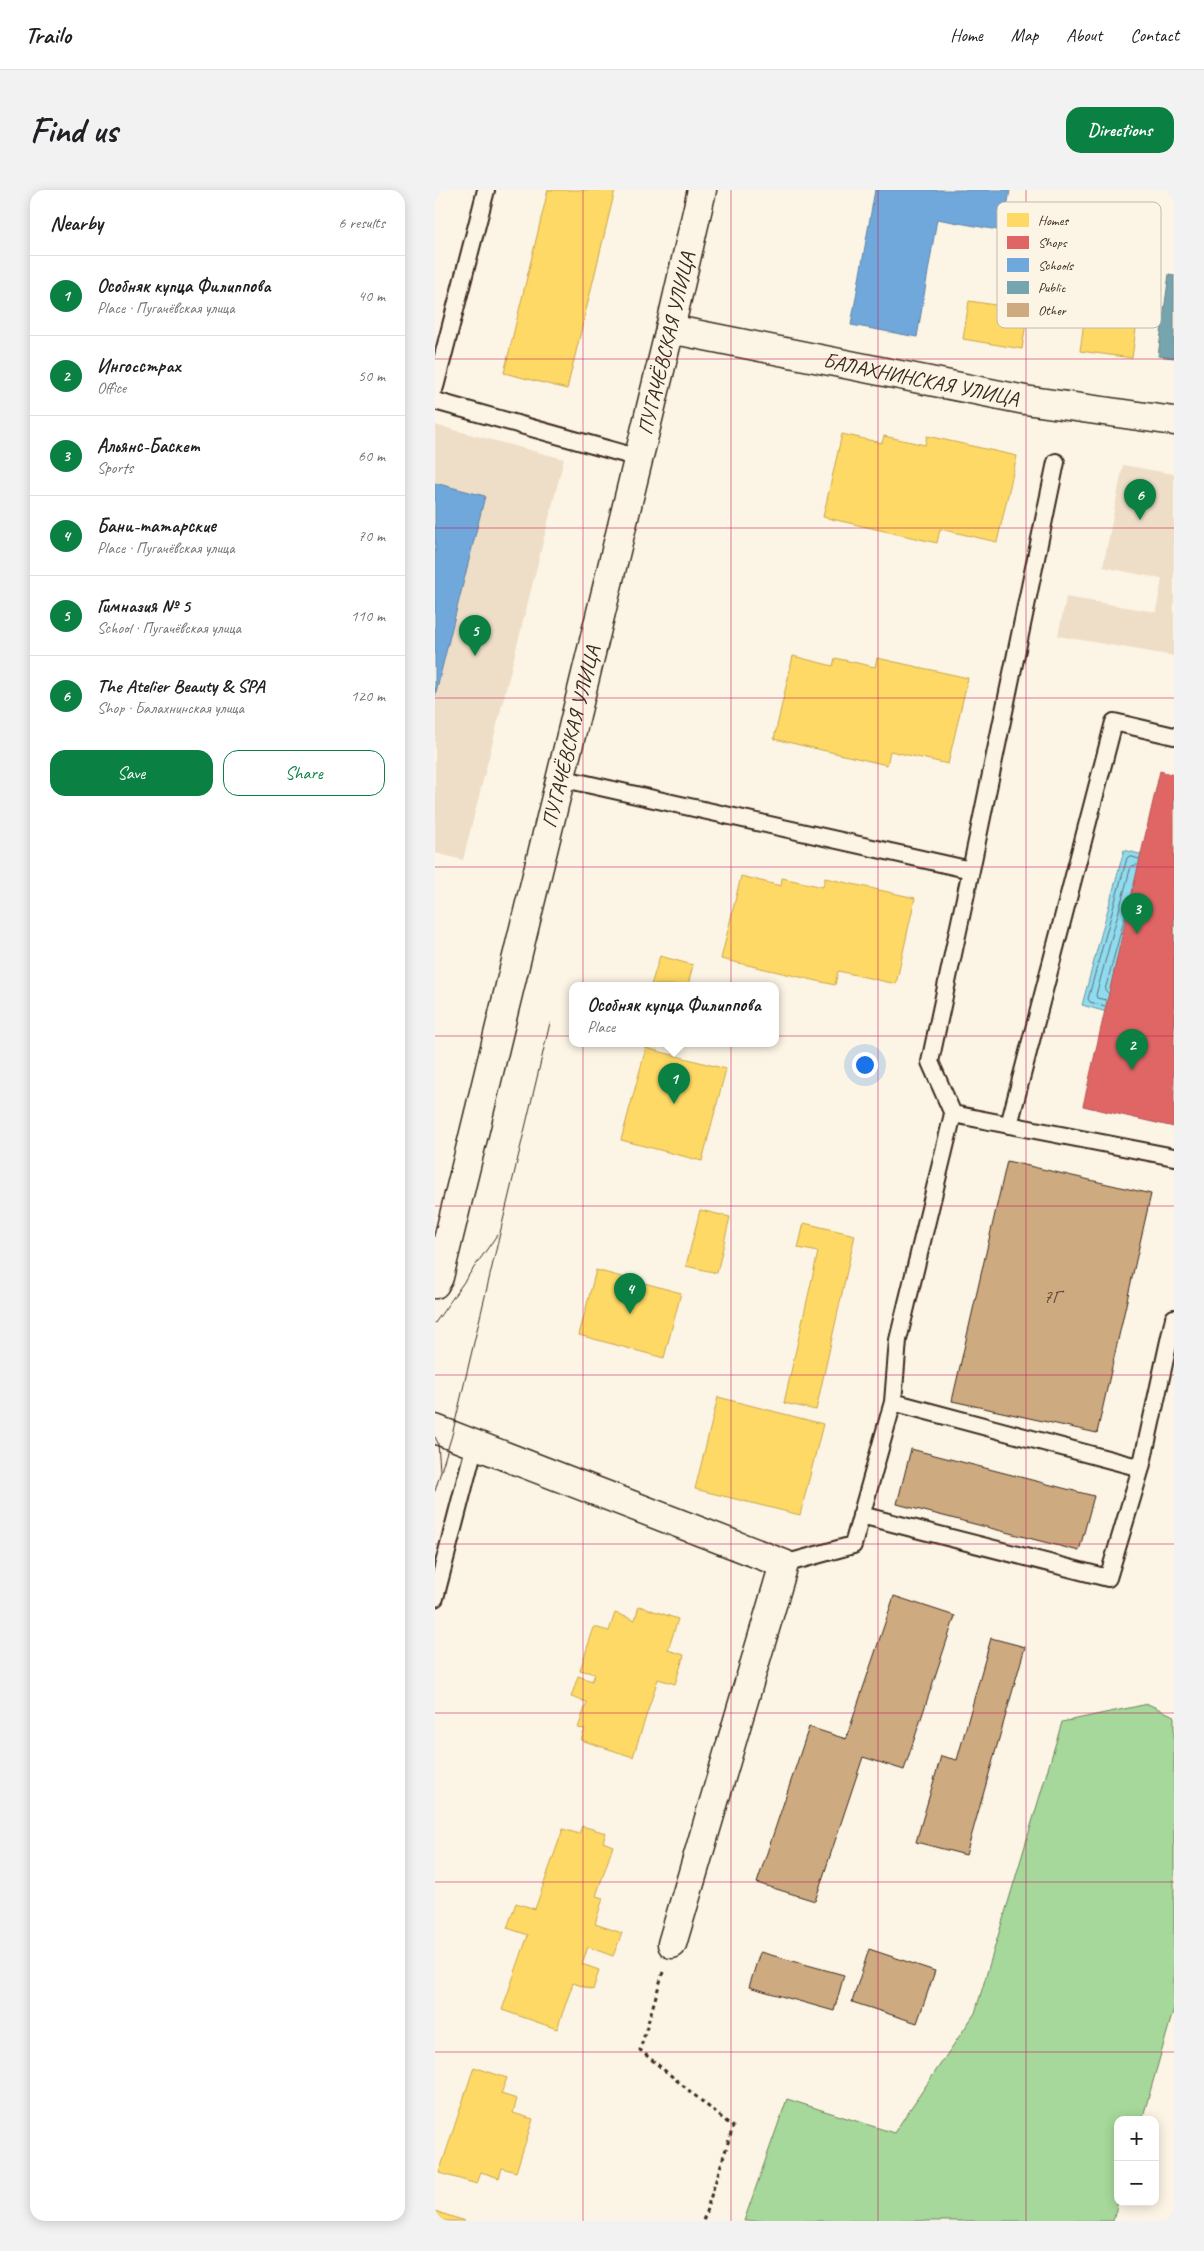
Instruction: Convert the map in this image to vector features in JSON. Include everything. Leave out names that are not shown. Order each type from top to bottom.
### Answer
[{"type":"street","name":"ПУГАЧЁВСКАЯ УЛИЦА","points":[[435,1284],[439,1277],[639,458],[702,190]]},
{"type":"street","name":"БАЛАХНИНСКАЯ УЛИЦА","points":[[670,329],[1025,400],[1174,421]]},
{"type":"street","points":[[435,1429],[784,1564],[672,1944]]},
{"type":"lane","points":[[435,387],[485,190]]},
{"type":"lane","points":[[435,401],[639,458]]},
{"type":"lane","points":[[784,1564],[853,1545],[893,1402],[898,1340],[953,1114],[931,1062],[1055,462]]},
{"type":"lane","points":[[1009,1125],[1114,722],[1174,736]]},
{"type":"lane","points":[[560,778],[971,870]]},
{"type":"lane","points":[[953,1114],[1174,1156]]},
{"type":"lane","points":[[861,1515],[1109,1578],[1141,1468],[1174,1318]]},
{"type":"lane","points":[[893,1402],[1141,1468]]},
{"type":"lane","points":[[435,1598],[475,1444]]},
{"type":"path","points":[[672,1944],[640,2050],[733,2127],[703,2221]]},
{"type":"shaded area","points":[[435,425],[564,459],[463,860],[435,853]]},
{"type":"shaded area","points":[[1123,465],[1174,474],[1174,656],[1058,636],[1066,597],[1156,612],[1162,579],[1103,567]]},
{"type":"green space","points":[[1148,1704],[1174,1716],[1174,2008],[1143,2116],[1114,2116],[1114,2206],[1117,2206],[1113,2221],[744,2221],[787,2099],[894,2133],[975,2013],[1062,1722]]},
{"type":"water","points":[[1124,850],[1174,863],[1174,1031],[1082,1005]]},
{"type":"building: Homes","points":[[548,190],[615,190],[567,389],[504,373]]},
{"type":"building: Homes","points":[[969,301],[997,305],[997,328],[1025,328],[1022,349],[963,339]]},
{"type":"building: Homes","points":[[1083,328],[1136,328],[1132,358],[1080,351]]},
{"type":"building: Homes","points":[[842,434],[882,443],[884,436],[925,445],[927,436],[1017,456],[997,542],[940,529],[937,543],[823,517]]},
{"type":"building: Homes","points":[[793,656],[833,666],[835,658],[875,667],[877,658],[968,678],[948,764],[890,751],[887,765],[774,739]]},
{"type":"building: Homes","points":[[741,876],[781,886],[782,878],[823,887],[825,878],[915,898],[896,984],[838,971],[835,985],[721,959]]},
{"type":"building: Homes","points":[[660,956],[693,965],[689,982],[652,982]]},
{"type":"building: Homes","points":[[646,1048],[726,1069],[702,1161],[621,1140]]},
{"type":"building: Homes","points":[[700,1210],[730,1217],[717,1273],[686,1266]]},
{"type":"building: Homes","points":[[804,1223],[855,1235],[816,1410],[784,1403],[818,1252],[798,1248]]},
{"type":"building: Homes","points":[[596,1270],[681,1293],[664,1358],[579,1335]]},
{"type":"building: Homes","points":[[718,1397],[823,1424],[800,1515],[695,1489]]},
{"type":"building: Homes","points":[[639,1606],[678,1619],[668,1650],[684,1655],[675,1684],[658,1679],[633,1757],[581,1740],[585,1729],[578,1728],[587,1702],[571,1697],[578,1676],[592,1681],[595,1674],[580,1670],[594,1627],[609,1631],[615,1613],[635,1620]]},
{"type":"building: Homes","points":[[582,1826],[606,1833],[603,1842],[613,1846],[596,1896],[603,1898],[595,1924],[622,1933],[613,1956],[588,1947],[582,1964],[599,1970],[593,1990],[573,1983],[557,2029],[502,2010],[528,1935],[507,1928],[516,1903],[535,1909],[563,1829],[579,1834]]},
{"type":"building: Homes","points":[[474,2067],[507,2078],[501,2094],[517,2099],[513,2113],[533,2119],[516,2172],[502,2168],[499,2178],[481,2172],[477,2184],[439,2173]]},
{"type":"building: Homes","points":[[435,2211],[465,2221],[435,2221]]},
{"type":"building: Shops","points":[[1160,771],[1174,775],[1174,1127],[1083,1106]]},
{"type":"building: Schools","points":[[875,190],[1010,190],[1008,202],[997,202],[997,230],[937,219],[917,337],[851,325]]},
{"type":"building: Schools","points":[[435,483],[485,496],[435,696]]},
{"type":"building: Public","points":[[1169,274],[1174,275],[1174,358],[1158,356]]},
{"type":"building: Other","points":[[1007,1161],[1151,1194],[1097,1433],[952,1401]]},
{"type":"building: Other","points":[[911,1449],[1094,1496],[1079,1551],[897,1504]]},
{"type":"building: Other","points":[[894,1596],[955,1616],[904,1770],[863,1757],[815,1901],[757,1883],[809,1727],[846,1739]]},
{"type":"building: Other","points":[[991,1638],[1025,1647],[966,1855],[916,1842],[941,1756],[957,1760]]},
{"type":"building: Other","points":[[869,1949],[935,1971],[917,2023],[852,2002]]},
{"type":"building: Other","points":[[760,1952],[844,1975],[834,2011],[749,1987]]},
{"type":"tram line","points":[[435,1491],[452,1435],[550,1023]]},
{"type":"tram line","points":[[435,1323],[497,1235]]},
{"type":"tram line","points":[[435,1437],[438,1443],[440,1470]]},
{"type":"place","name":"The Atelier Beauty & SPA","points":[[1140,520]]},
{"type":"place","name":"Гимназия № 5","points":[[475,656]]},
{"type":"place","name":"Альянс-Баскет","points":[[1137,934]]},
{"type":"place","name":"Ингосстрах","points":[[1132,1070]]},
{"type":"place","name":"Особняк купца Филиппова","points":[[674,1104]]},
{"type":"place","name":"Бани-татарские","points":[[630,1314]]}]
